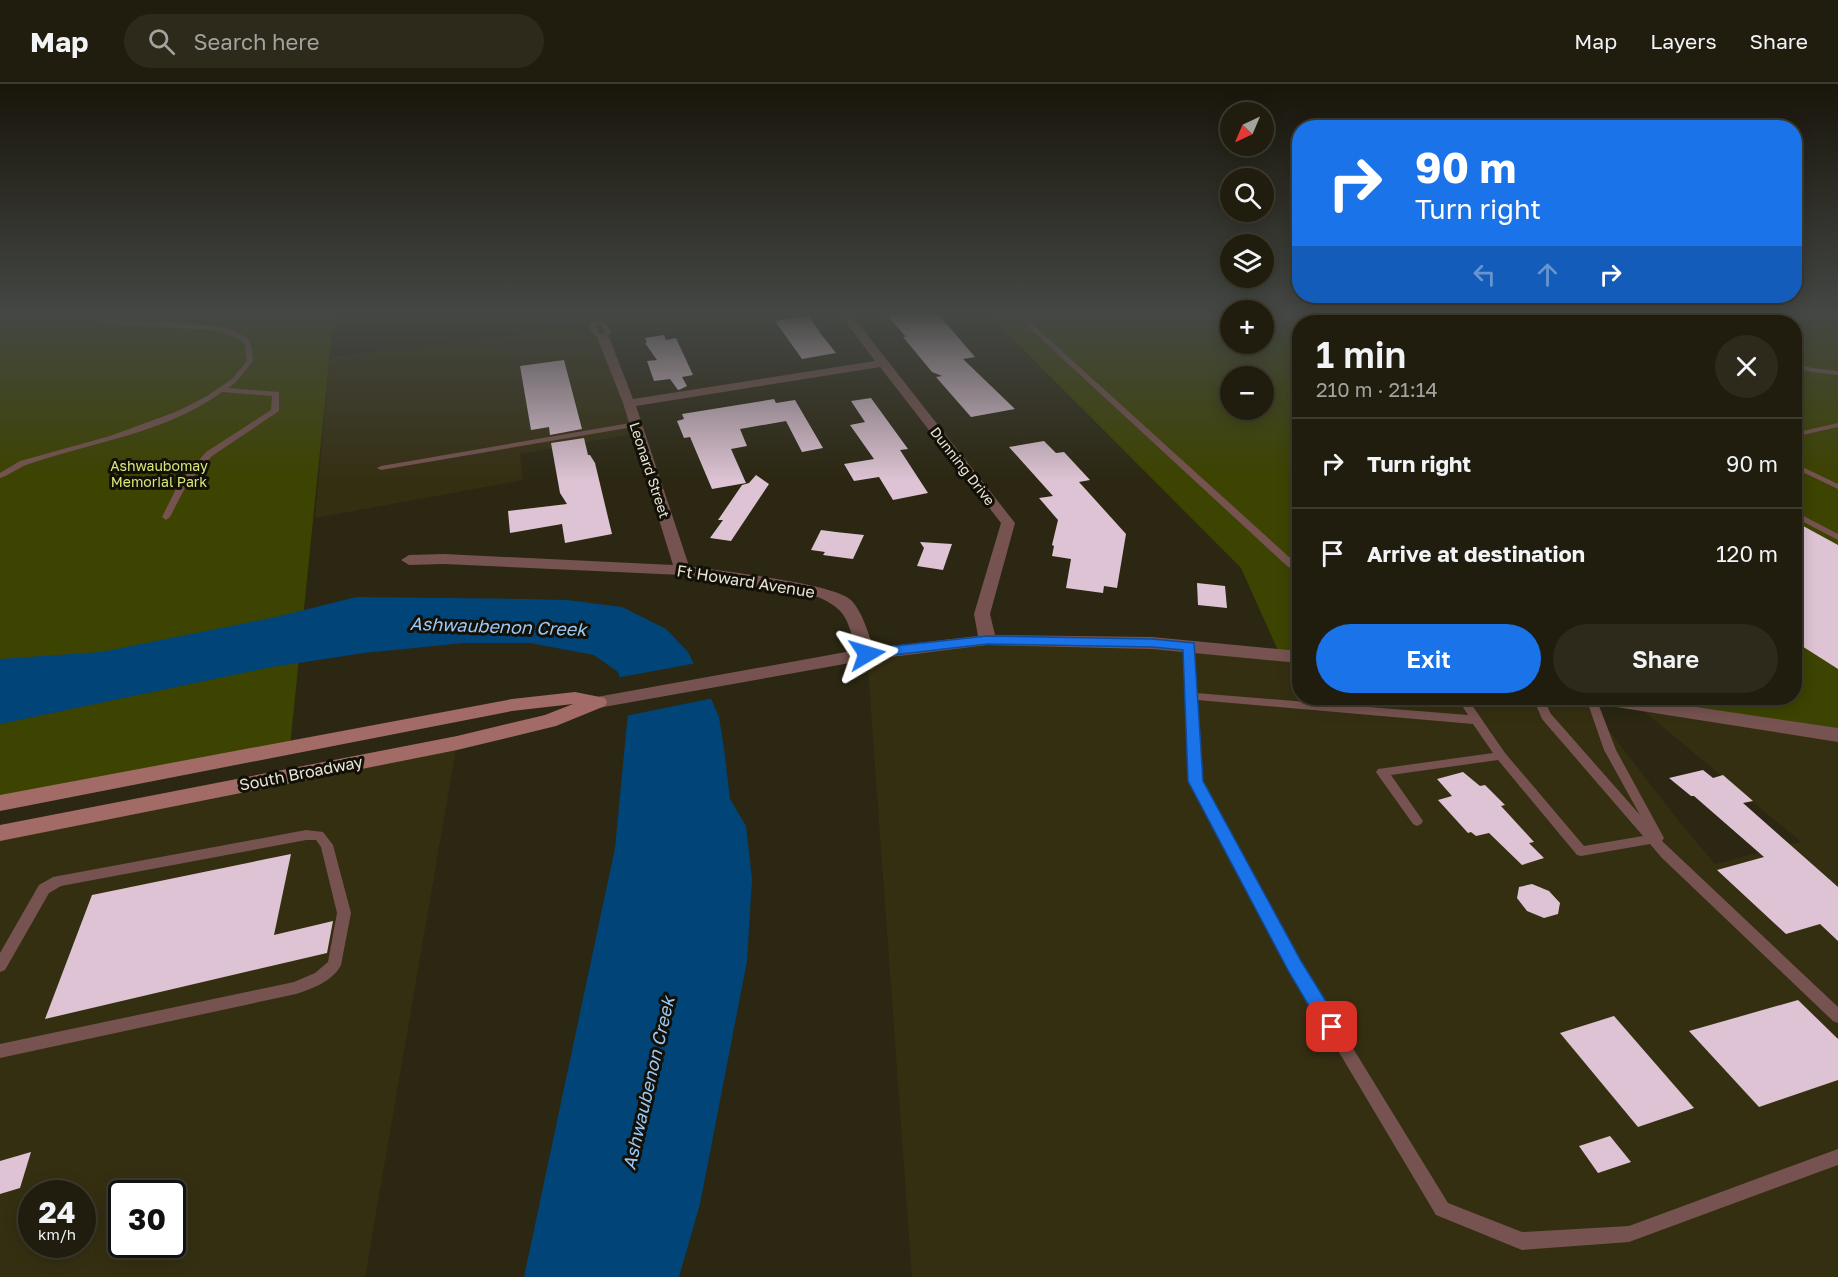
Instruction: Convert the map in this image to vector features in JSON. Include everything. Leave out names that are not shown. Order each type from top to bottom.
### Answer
[{"type":"street","name":"Leonard Street","points":[[615,369],[636,424],[682,570]]},
{"type":"street","points":[[629,403],[847,369]]},
{"type":"street","name":"Dunning Drive","points":[[887,369],[1008,524],[982,614],[987,640]]},
{"type":"street","name":"Ft Howard Avenue","points":[[409,560],[682,570],[822,593],[845,603],[855,620],[867,654]]},
{"type":"street","points":[[867,654],[987,640],[1152,643],[1292,656]]},
{"type":"street","name":"South Broadway","points":[[0,833],[458,742],[549,721],[598,702],[867,654]]},
{"type":"street","name":"South Broadway","points":[[0,803],[512,705],[575,698],[598,702]]},
{"type":"street","points":[[1643,705],[1838,735]]},
{"type":"lane","points":[[0,476],[23,463],[175,415],[223,390],[239,378],[245,369]]},
{"type":"lane","points":[[1077,369],[1292,565]]},
{"type":"lane","points":[[1807,369],[1838,373]]},
{"type":"lane","points":[[166,518],[183,483],[209,454],[275,411],[276,394],[223,390]]},
{"type":"lane","points":[[381,468],[636,424]]},
{"type":"lane","points":[[1802,433],[1838,425]]},
{"type":"lane","points":[[1802,469],[1838,487]]},
{"type":"lane","points":[[1802,518],[1838,537]]},
{"type":"lane","points":[[1189,646],[1195,781],[1295,966],[1442,1209],[1522,1241],[1629,1234],[1838,1157]]},
{"type":"lane","points":[[1191,696],[1292,704]]},
{"type":"lane","points":[[1298,705],[1477,720]]},
{"type":"lane","points":[[1467,705],[1501,756],[1581,851],[1653,839]]},
{"type":"lane","points":[[1541,705],[1546,716],[1666,854],[1838,1016]]},
{"type":"lane","points":[[1594,705],[1610,750],[1666,854]]},
{"type":"lane","points":[[1417,821],[1382,772],[1501,756]]},
{"type":"lane","points":[[0,966],[44,889],[58,881],[285,838],[319,835],[327,845],[344,913],[334,965],[320,977],[296,988],[0,1051]]},
{"type":"shaded area","points":[[329,369],[617,369],[638,433],[520,454],[523,480],[315,518]]},
{"type":"shaded area","points":[[987,640],[1292,657],[1292,705],[1589,705],[1677,819],[1715,864],[1801,842],[1636,705],[1838,735],[1838,1277],[912,1277],[867,654]]},
{"type":"shaded area","points":[[457,743],[365,1277],[0,1277],[0,833]]},
{"type":"green space","name":"Ashwaubomay Memorial Park","points":[[0,369],[328,369],[290,747],[0,803]]},
{"type":"green space","points":[[1042,369],[1220,369],[1220,420],[1274,420],[1274,369],[1292,369],[1292,656],[1280,655],[1241,568]]},
{"type":"green space","points":[[1802,369],[1838,369],[1838,735],[1643,705],[1802,705]]},
{"type":"water","name":"Ashwaubenon Creek","points":[[356,597],[567,600],[622,607],[666,629],[688,652],[713,703],[719,717],[730,799],[746,826],[752,879],[747,961],[700,1204],[679,1277],[524,1277],[615,848],[628,712],[618,672],[594,655],[530,643],[464,643],[364,653],[272,667],[0,724],[0,659],[101,652],[276,617]]},
{"type":"pier","points":[[697,663],[714,698],[625,716],[616,678]]},
{"type":"building","points":[[520,369],[566,369],[582,429],[550,435],[549,427],[531,430]]},
{"type":"building","points":[[650,369],[690,369],[693,375],[682,377],[687,386],[678,390],[670,379],[654,381]]},
{"type":"building","points":[[929,369],[973,369],[1015,409],[971,417],[936,377],[942,376]]},
{"type":"building","points":[[871,398],[908,449],[900,450],[928,493],[893,500],[879,477],[854,481],[844,464],[874,459],[850,425],[865,422],[851,401]]},
{"type":"building","points":[[774,399],[776,403],[795,400],[823,448],[802,452],[786,421],[740,429],[747,446],[731,449],[746,483],[712,489],[690,437],[684,438],[677,421],[684,419],[682,414]]},
{"type":"building","points":[[584,438],[588,455],[595,463],[612,534],[565,543],[562,524],[510,533],[508,511],[567,504],[560,493],[551,443]]},
{"type":"building","points":[[1044,441],[1056,453],[1064,452],[1090,480],[1079,482],[1126,534],[1117,588],[1104,586],[1103,593],[1066,588],[1071,559],[1052,556],[1054,546],[1052,545],[1058,520],[1039,498],[1053,496],[1009,447]]},
{"type":"building","points":[[756,475],[769,484],[731,541],[710,538],[723,520],[718,520],[742,485],[749,483]]},
{"type":"building","points":[[1802,525],[1838,545],[1838,669],[1802,646]]},
{"type":"building","points":[[821,530],[864,535],[853,559],[823,555],[825,552],[811,550]]},
{"type":"building","points":[[920,542],[952,544],[943,570],[917,566],[924,548]]},
{"type":"building","points":[[1197,583],[1225,586],[1227,608],[1198,605]]},
{"type":"building","points":[[1703,770],[1713,778],[1723,775],[1753,801],[1743,803],[1838,887],[1838,941],[1820,924],[1786,934],[1717,870],[1764,857],[1694,796],[1669,778]]},
{"type":"building","points":[[1463,772],[1480,786],[1485,785],[1505,805],[1501,806],[1534,842],[1529,843],[1544,858],[1522,865],[1489,833],[1476,836],[1471,832],[1468,833],[1438,800],[1452,796],[1437,779]]},
{"type":"building","points":[[291,854],[274,935],[333,921],[327,953],[45,1019],[92,895]]},
{"type":"building","points":[[1532,884],[1549,891],[1560,903],[1558,914],[1544,918],[1527,911],[1517,898],[1519,887]]},
{"type":"building","points":[[1798,1000],[1838,1039],[1838,1080],[1759,1107],[1689,1031]]},
{"type":"building","points":[[1614,1016],[1694,1108],[1638,1127],[1560,1033]]},
{"type":"building","points":[[1610,1136],[1631,1162],[1598,1173],[1579,1146]]},
{"type":"building","points":[[31,1152],[22,1180],[18,1180],[18,1189],[0,1194],[0,1161]]},
{"type":"route","points":[[867,654],[987,640],[1152,643],[1189,646],[1195,781],[1295,966],[1332,1027]]}]
